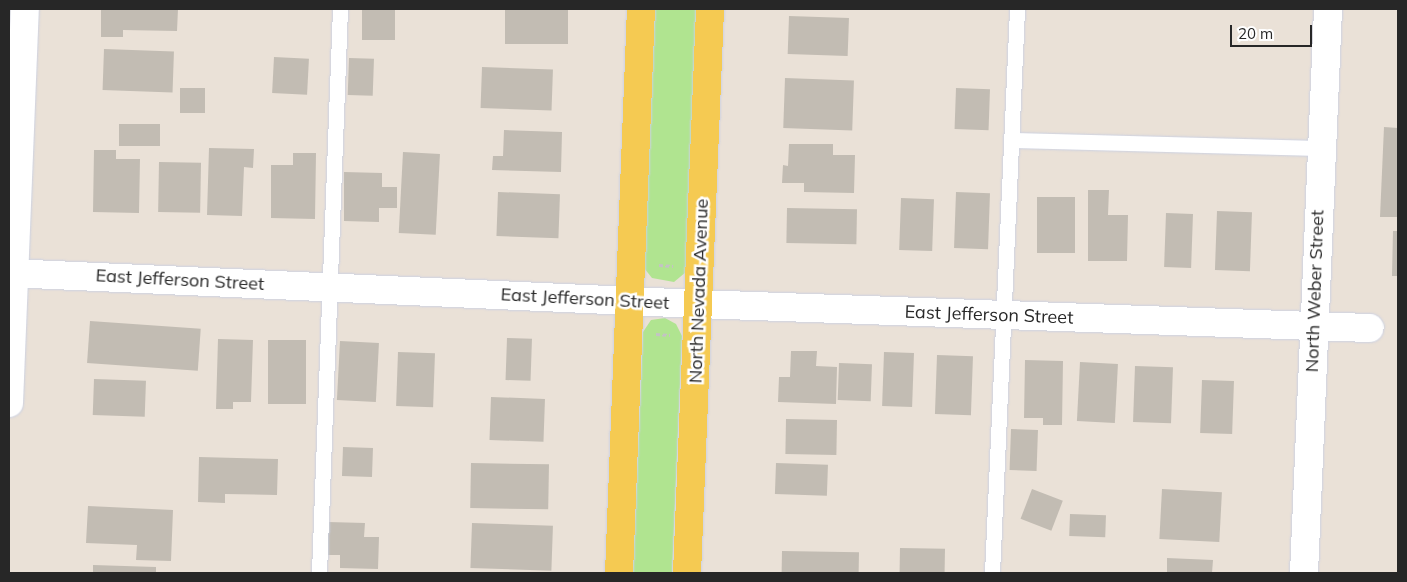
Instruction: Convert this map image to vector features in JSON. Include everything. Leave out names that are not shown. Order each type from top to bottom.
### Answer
[{"type":"main road","points":[[619,573],[641,9]]},
{"type":"main road","name":"North Nevada Avenue","points":[[687,573],[710,9]]},
{"type":"street","points":[[9,403],[11,273],[25,9]]},
{"type":"street","name":"North Weber Street","points":[[1304,573],[1313,326],[1328,9]]},
{"type":"street","name":"East Jefferson Street","points":[[11,273],[698,304],[1370,328]]},
{"type":"lane","points":[[319,573],[340,9]]},
{"type":"lane","points":[[992,573],[1017,9]]},
{"type":"lane","points":[[1012,140],[1321,148]]},
{"type":"path","points":[[651,265],[675,266]]},
{"type":"path","points":[[648,334],[673,335]]},
{"type":"green space","points":[[655,9],[696,9],[686,272],[674,282],[652,278],[644,268]]},
{"type":"green space","points":[[665,318],[676,324],[682,336],[672,573],[633,573],[643,332],[651,320]]},
{"type":"building","points":[[101,9],[178,9],[177,31],[123,30],[123,37],[101,37]]},
{"type":"building","points":[[362,9],[395,9],[395,40],[362,40]]},
{"type":"building","points":[[505,9],[568,9],[568,44],[505,44]]},
{"type":"building","points":[[789,16],[849,18],[848,56],[788,54]]},
{"type":"building","points":[[104,49],[174,51],[173,92],[103,90]]},
{"type":"building","points":[[274,57],[309,59],[307,95],[272,93]]},
{"type":"building","points":[[349,58],[374,59],[373,96],[348,95]]},
{"type":"building","points":[[482,67],[553,69],[552,110],[481,108]]},
{"type":"building","points":[[785,78],[854,80],[852,130],[783,128]]},
{"type":"building","points":[[180,88],[205,88],[205,113],[180,113]]},
{"type":"building","points":[[956,88],[990,89],[989,130],[955,129]]},
{"type":"building","points":[[119,124],[160,124],[160,146],[119,146]]},
{"type":"building","points":[[1384,127],[1398,128],[1398,217],[1380,217]]},
{"type":"building","points":[[504,130],[562,132],[561,172],[492,170],[493,156],[503,156]]},
{"type":"building","points":[[789,144],[833,144],[833,155],[855,155],[854,193],[804,192],[804,183],[782,183],[783,165],[788,166]]},
{"type":"building","points":[[209,148],[254,149],[253,168],[244,167],[242,216],[207,215]]},
{"type":"building","points":[[94,150],[116,150],[116,159],[140,159],[139,213],[93,212]]},
{"type":"building","points":[[403,152],[440,154],[436,235],[399,233]]},
{"type":"building","points":[[293,153],[316,153],[315,219],[271,218],[271,165],[293,165]]},
{"type":"building","points":[[159,162],[201,163],[200,213],[158,212]]},
{"type":"building","points":[[344,172],[382,173],[382,187],[397,187],[397,208],[379,208],[379,222],[344,221]]},
{"type":"building","points":[[1088,190],[1109,190],[1108,215],[1128,215],[1127,261],[1088,261]]},
{"type":"building","points":[[498,192],[560,194],[558,238],[496,236]]},
{"type":"building","points":[[956,192],[990,193],[988,249],[954,248]]},
{"type":"building","points":[[1037,197],[1075,197],[1075,253],[1037,253]]},
{"type":"building","points":[[901,198],[934,199],[932,251],[899,250]]},
{"type":"building","points":[[787,208],[857,209],[856,244],[786,243]]},
{"type":"building","points":[[1217,211],[1252,212],[1250,271],[1215,270]]},
{"type":"building","points":[[1166,213],[1193,214],[1191,268],[1164,267]]},
{"type":"building","points":[[1393,231],[1398,231],[1398,276],[1392,276]]},
{"type":"building","points":[[90,321],[201,329],[198,371],[87,363]]},
{"type":"building","points":[[507,338],[532,339],[531,381],[506,380]]},
{"type":"building","points":[[218,339],[253,340],[251,402],[233,402],[233,409],[216,409]]},
{"type":"building","points":[[268,340],[306,340],[306,404],[268,404]]},
{"type":"building","points":[[340,341],[379,343],[376,402],[337,400]]},
{"type":"building","points":[[791,351],[817,351],[816,366],[837,367],[836,404],[778,402],[779,377],[790,377]]},
{"type":"building","points":[[398,352],[435,353],[433,407],[396,406]]},
{"type":"building","points":[[884,352],[914,353],[912,407],[882,406]]},
{"type":"building","points":[[937,355],[973,356],[971,415],[935,414]]},
{"type":"building","points":[[1025,360],[1063,361],[1062,425],[1043,425],[1043,418],[1024,418]]},
{"type":"building","points":[[1080,362],[1118,364],[1115,423],[1077,421]]},
{"type":"building","points":[[839,363],[872,364],[871,401],[838,400]]},
{"type":"building","points":[[1135,366],[1173,367],[1171,423],[1133,422]]},
{"type":"building","points":[[94,379],[146,381],[145,417],[93,415]]},
{"type":"building","points":[[1202,380],[1234,381],[1232,434],[1200,433]]},
{"type":"building","points":[[491,397],[545,399],[543,442],[489,440]]},
{"type":"building","points":[[786,419],[837,420],[836,455],[785,454]]},
{"type":"building","points":[[1011,429],[1038,430],[1037,471],[1010,470]]},
{"type":"building","points":[[343,447],[373,448],[372,477],[342,476]]},
{"type":"building","points":[[199,457],[278,459],[277,495],[225,494],[225,503],[198,502]]},
{"type":"building","points":[[471,463],[549,464],[548,509],[470,508]]},
{"type":"building","points":[[776,463],[828,465],[827,496],[775,494]]},
{"type":"building","points":[[1032,489],[1063,501],[1051,531],[1021,519]]},
{"type":"building","points":[[1162,489],[1222,492],[1219,542],[1159,539]]},
{"type":"building","points":[[88,506],[173,510],[171,561],[136,560],[137,545],[86,543]]},
{"type":"building","points":[[1070,514],[1106,515],[1105,537],[1069,536]]},
{"type":"building","points":[[328,522],[365,523],[364,537],[379,537],[378,569],[340,568],[340,555],[327,555]]},
{"type":"building","points":[[472,523],[553,526],[551,571],[470,568]]},
{"type":"building","points":[[900,548],[945,549],[945,573],[900,573]]},
{"type":"building","points":[[782,551],[859,552],[859,573],[782,573]]},
{"type":"building","points":[[1167,558],[1213,560],[1212,573],[1167,573]]},
{"type":"building","points":[[93,565],[156,567],[156,573],[93,573]]}]
